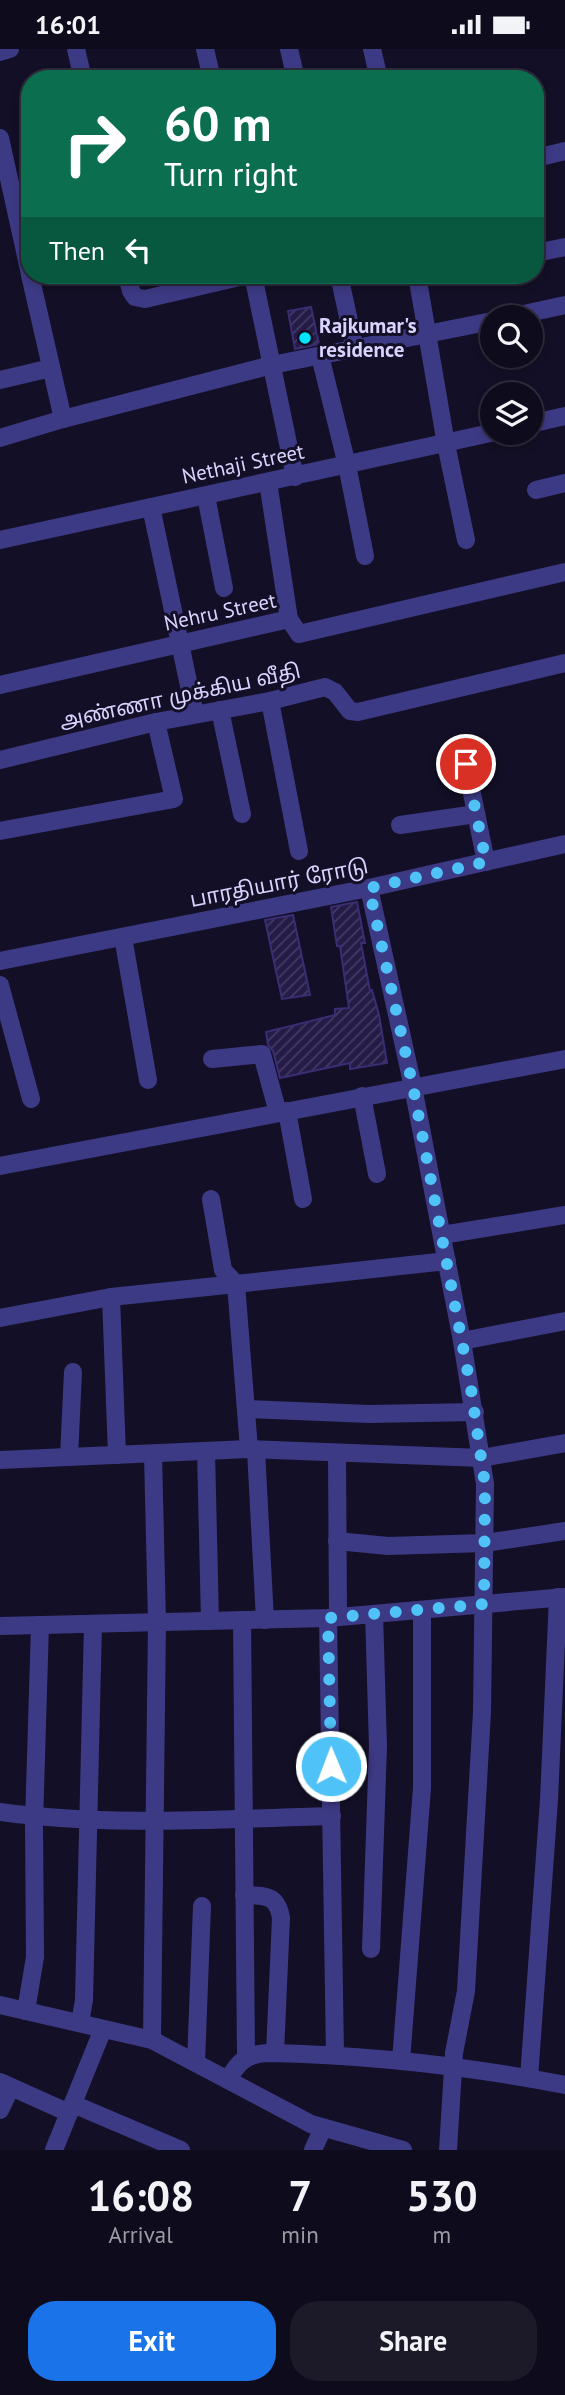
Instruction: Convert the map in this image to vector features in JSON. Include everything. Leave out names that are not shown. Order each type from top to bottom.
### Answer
[{"type":"street","points":[[0,52],[10,49]]},
{"type":"street","points":[[76,49],[81,70]]},
{"type":"street","points":[[205,49],[210,70]]},
{"type":"street","points":[[289,49],[294,70]]},
{"type":"street","points":[[372,49],[377,70]]},
{"type":"street","points":[[0,138],[21,233]]},
{"type":"street","points":[[544,156],[565,152]]},
{"type":"street","points":[[544,251],[565,247]]},
{"type":"street","points":[[32,284],[62,419]]},
{"type":"street","points":[[130,284],[135,297],[145,299],[211,284]]},
{"type":"street","points":[[253,284],[295,477]]},
{"type":"street","points":[[341,284],[355,349]]},
{"type":"street","points":[[423,284],[428,335],[446,444],[466,540]]},
{"type":"street","points":[[543,310],[565,305]]},
{"type":"street","points":[[0,438],[62,419],[272,365],[480,324]]},
{"type":"street","points":[[320,356],[347,465],[365,556]]},
{"type":"street","points":[[0,380],[51,368]]},
{"type":"street","points":[[543,421],[565,416]]},
{"type":"street","name":"Nethaji Street","points":[[0,540],[480,436]]},
{"type":"street","points":[[268,482],[289,619]]},
{"type":"street","points":[[536,489],[565,483]]},
{"type":"street","points":[[206,496],[224,587]]},
{"type":"street","points":[[151,507],[195,714]]},
{"type":"street","name":"Nehru Street","points":[[0,685],[289,619],[299,634],[565,572]]},
{"type":"street","name":"அண்ணா முக்கிய வீதி","points":[[0,759],[156,722],[270,701],[325,687],[335,692],[350,711],[358,712],[565,663]]},
{"type":"street","points":[[270,701],[299,852]]},
{"type":"street","points":[[220,710],[242,814]]},
{"type":"street","points":[[0,831],[174,799],[156,722]]},
{"type":"street","points":[[466,764],[486,862]]},
{"type":"street","points":[[400,825],[476,814]]},
{"type":"street","name":"பாரதியார் ரோடு","points":[[0,961],[369,888],[565,844]]},
{"type":"street","points":[[369,888],[413,1087],[463,1341],[485,1485],[482,1712],[466,1991],[454,2060],[448,2150]]},
{"type":"street","points":[[123,937],[148,1080]]},
{"type":"street","points":[[0,985],[31,1099]]},
{"type":"street","points":[[212,1059],[262,1054],[283,1112],[303,1199]]},
{"type":"street","points":[[0,1166],[565,1059]]},
{"type":"street","points":[[362,1097],[377,1174]]},
{"type":"street","points":[[211,1199],[223,1270],[236,1284],[246,1409],[253,1450],[265,1620]]},
{"type":"street","points":[[442,1235],[565,1215]]},
{"type":"street","points":[[0,1318],[111,1297],[447,1261]]},
{"type":"street","points":[[111,1297],[117,1455]]},
{"type":"street","points":[[463,1341],[565,1321]]},
{"type":"street","points":[[69,1457],[73,1372]]},
{"type":"street","points":[[246,1409],[369,1414],[475,1412]]},
{"type":"street","points":[[0,1460],[253,1450],[482,1458],[565,1443]]},
{"type":"street","points":[[206,1451],[211,1621]]},
{"type":"street","points":[[335,2050],[332,1816],[337,1453]]},
{"type":"street","points":[[152,2030],[157,1622],[153,1454]]},
{"type":"street","points":[[337,1541],[388,1546],[485,1543],[565,1531]]},
{"type":"street","points":[[0,1626],[333,1618],[561,1597],[530,2073]]},
{"type":"street","points":[[401,2053],[422,1788],[422,1610]]},
{"type":"street","points":[[371,1949],[378,1747],[374,1614]]},
{"type":"street","points":[[228,2080],[246,2048],[242,1620]]},
{"type":"street","points":[[82,2012],[93,1624]]},
{"type":"street","points":[[29,1997],[35,1957],[35,1817],[40,1625]]},
{"type":"street","points":[[0,1812],[35,1817],[154,1821],[332,1816]]},
{"type":"street","points":[[244,1895],[265,1896],[273,1899],[279,1907],[281,1917],[275,2047]]},
{"type":"street","points":[[195,2063],[202,1906]]},
{"type":"street","points":[[0,2005],[29,1997],[82,2012],[103,2029],[152,2030],[195,2063],[311,2124],[403,2150]]},
{"type":"street","points":[[54,2150],[103,2029]]},
{"type":"street","points":[[246,2048],[256,2053],[275,2047],[401,2053],[530,2073],[565,2085]]},
{"type":"street","points":[[0,2110],[6,2084],[71,2109],[139,2142],[181,2150]]},
{"type":"street","points":[[313,2150],[323,2128]]},
{"type":"building","name":"Rajkumar's residence","points":[[311,307],[319,344],[295,349],[288,311]]},
{"type":"building","points":[[357,902],[365,943],[361,943],[370,991],[372,990],[379,1015],[387,1063],[350,1069],[350,1063],[280,1078],[266,1032],[335,1015],[335,1009],[349,1008],[331,907]]},
{"type":"building","points":[[293,915],[310,995],[282,999],[265,920]]},
{"type":"place","name":"Rajkumar's residence","points":[[305,338]]},
{"type":"route","points":[[331,1766],[328,1618],[484,1604],[485,1485],[471,1389],[413,1087],[369,888],[486,862],[466,764]]}]
